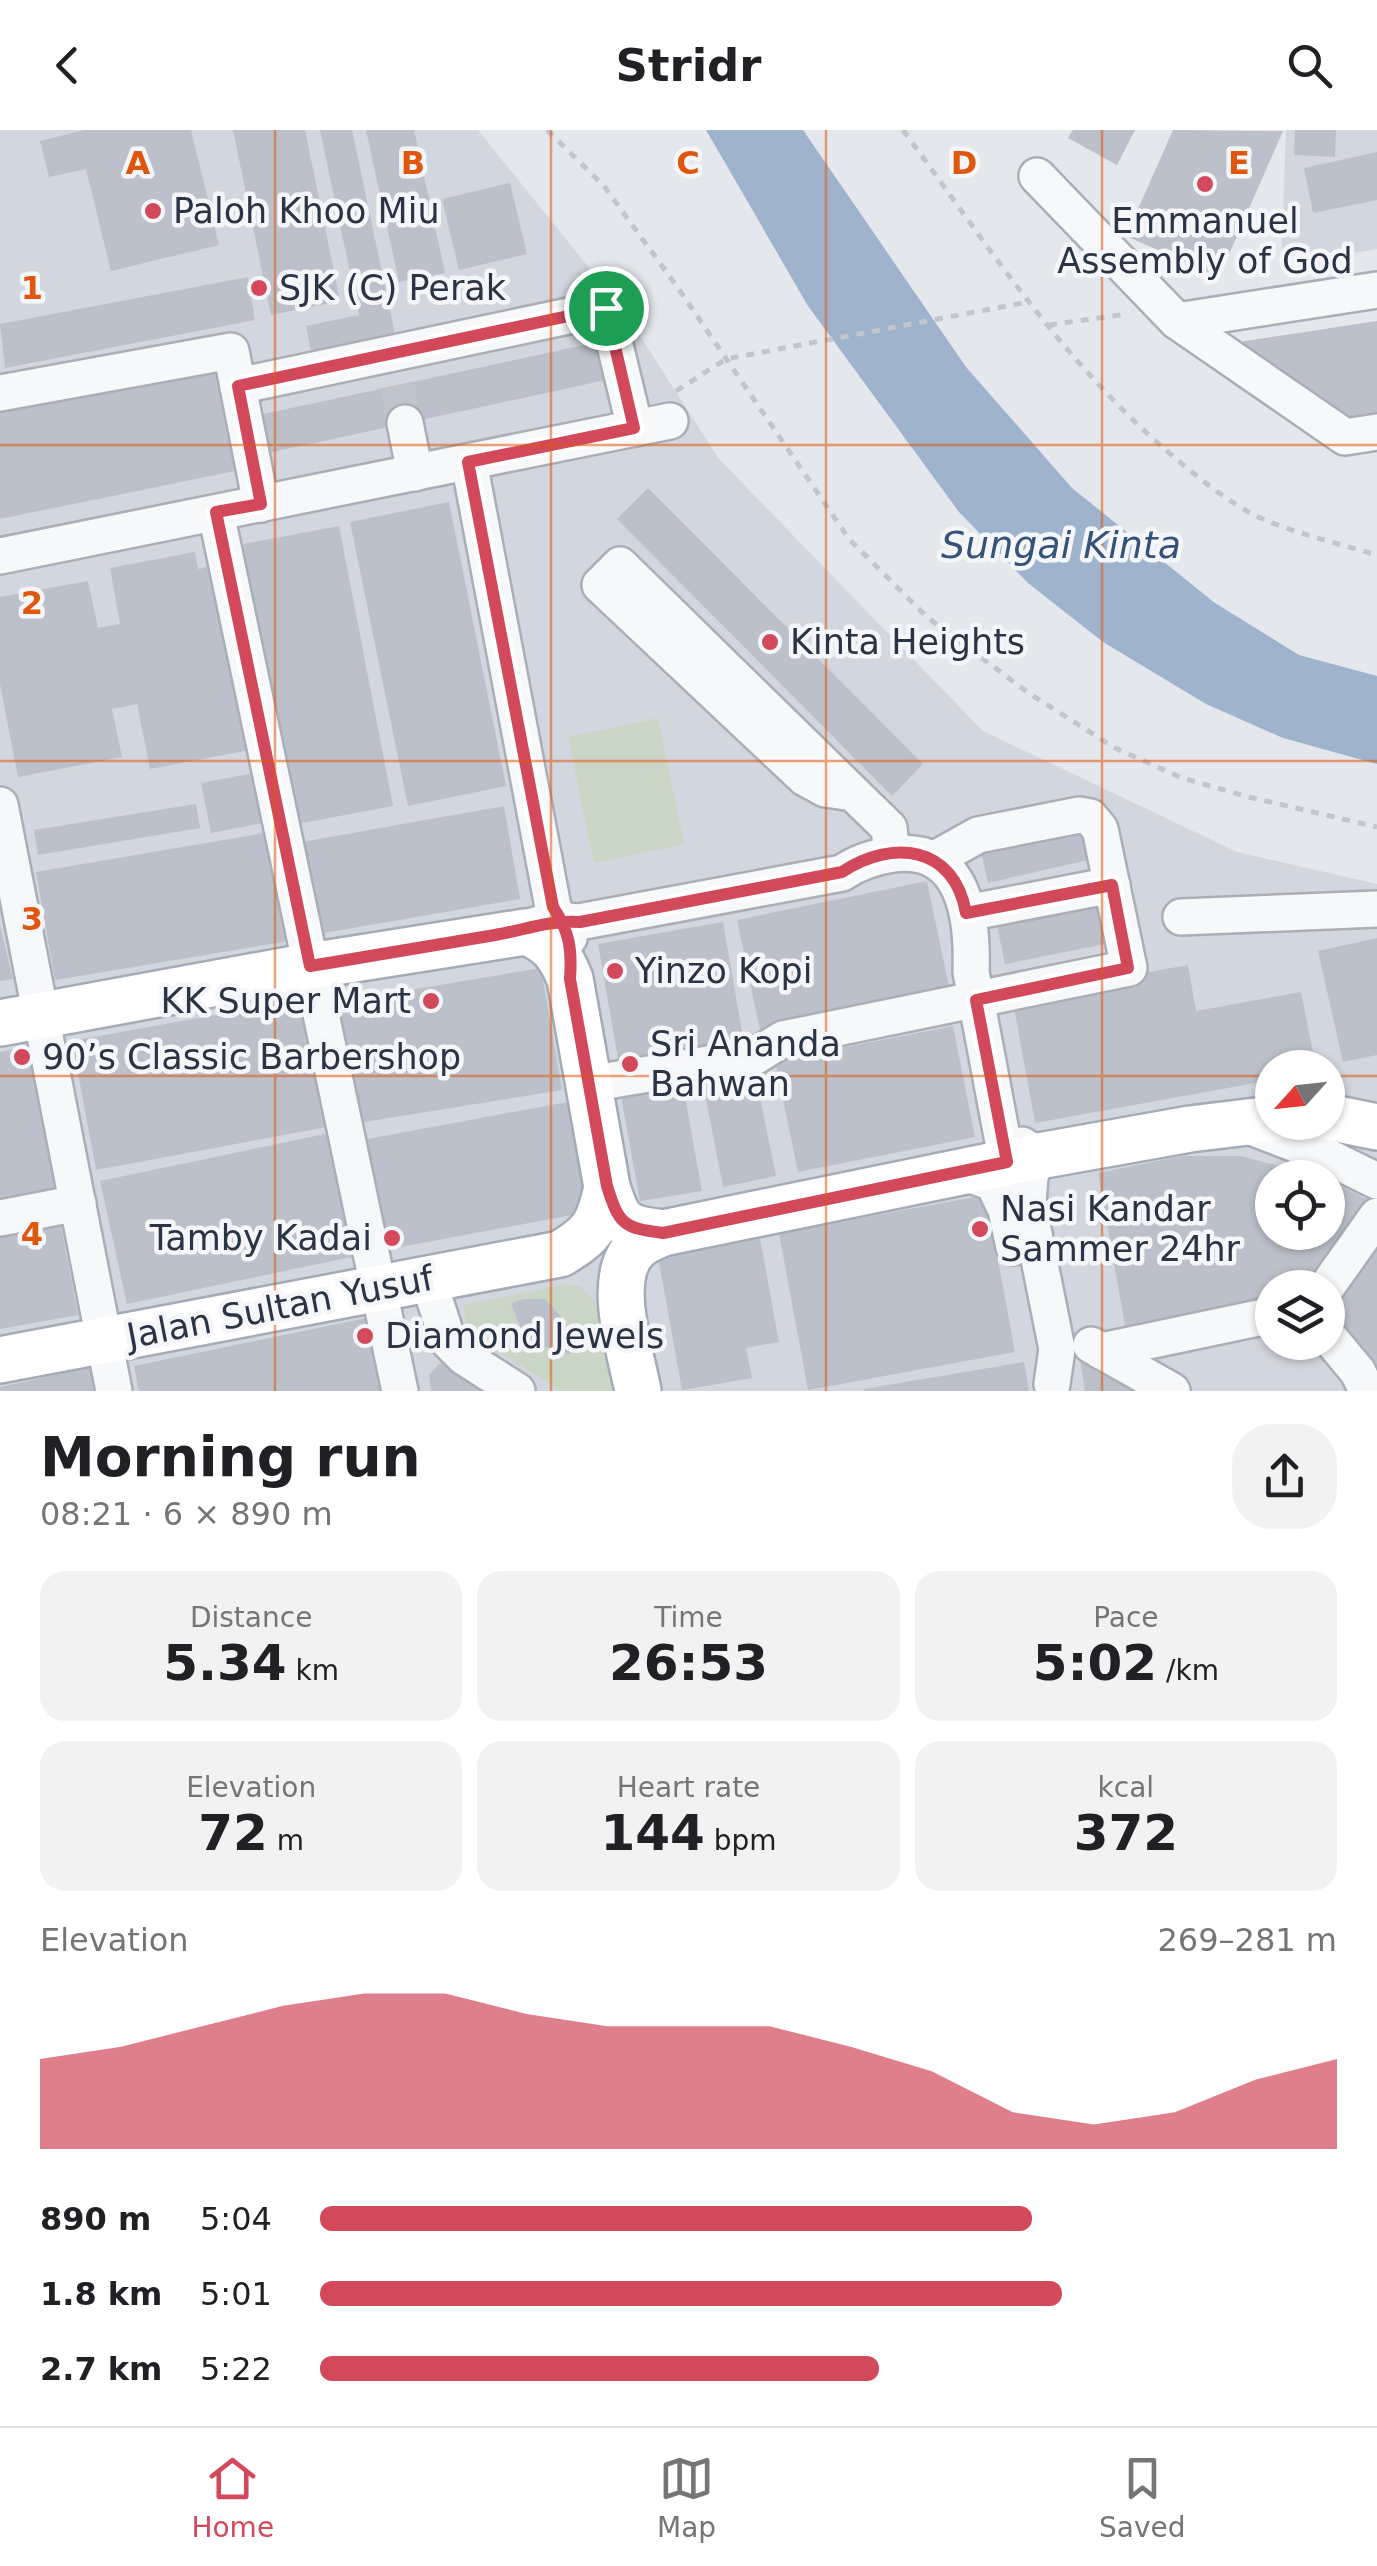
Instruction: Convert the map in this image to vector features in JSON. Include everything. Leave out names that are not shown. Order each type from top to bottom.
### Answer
[{"type":"main road","points":[[21,1019],[310,966],[525,932],[550,944],[563,960],[570,979],[615,1213],[633,1229],[663,1233]]},
{"type":"main road","points":[[638,1391],[620,1290],[628,1258],[638,1246],[663,1233],[960,1171],[1255,1120]]},
{"type":"main road","points":[[560,1254],[592,1232],[607,1186]]},
{"type":"main road","points":[[560,1254],[598,1264],[620,1290]]},
{"type":"main road","name":"Jalan Sultan Yusuf","points":[[0,1360],[560,1254]]},
{"type":"street","points":[[1037,176],[1171,314],[1346,438],[1377,432]]},
{"type":"street","points":[[1171,314],[1377,290]]},
{"type":"street","points":[[238,386],[394,370],[606,308],[632,414]]},
{"type":"street","points":[[0,393],[231,351],[261,504]]},
{"type":"street","points":[[0,556],[468,462],[632,414],[670,421]]},
{"type":"street","points":[[405,424],[415,472]]},
{"type":"street","points":[[468,462],[553,907],[568,930],[572,953],[570,979]]},
{"type":"street","points":[[216,512],[400,1391]]},
{"type":"street","points":[[853,794],[825,790],[805,778],[600,586],[620,565],[889,828],[892,854]]},
{"type":"street","points":[[0,805],[21,1019],[78,1203],[114,1391]]},
{"type":"street","points":[[588,1084],[756,1056],[783,1039],[973,986],[1128,968],[1100,829],[1090,817],[978,836],[935,860]]},
{"type":"street","points":[[511,932],[525,926],[580,922],[842,872],[858,862],[892,854],[908,853],[935,860],[948,870],[958,884],[966,913],[972,943],[973,986],[999,1119],[1030,1176],[1028,1204],[1057,1348],[1053,1387]]},
{"type":"street","points":[[842,872],[860,876],[908,873],[934,883],[942,892],[973,986]]},
{"type":"street","points":[[966,913],[1112,885]]},
{"type":"street","points":[[1182,917],[1377,909]]},
{"type":"street","points":[[1296,1140],[1377,1181]]},
{"type":"street","points":[[960,1171],[993,1183],[1002,1196],[1036,1350],[1053,1387]]},
{"type":"street","points":[[0,1218],[78,1203]]},
{"type":"street","points":[[1339,1270],[1377,1216]]},
{"type":"street","points":[[428,1279],[448,1341],[464,1357],[517,1391]]},
{"type":"street","points":[[1101,1350],[1255,1319]]},
{"type":"street","points":[[1052,1322],[1172,1391]]},
{"type":"street","points":[[1345,1356],[1368,1391]]},
{"type":"path","points":[[547,130],[604,186],[849,539],[927,617],[1030,694],[1114,748],[1182,778],[1377,827]]},
{"type":"path","points":[[903,130],[1028,302],[1148,436],[1200,479],[1254,515],[1377,555]]},
{"type":"path","points":[[632,414],[726,359],[1028,302]]},
{"type":"path","points":[[1048,326],[1171,314]]},
{"type":"shaded area","points":[[0,130],[478,130],[624,311],[719,459],[983,731],[1237,852],[1377,884],[1377,1391],[0,1391]]},
{"type":"shaded area","points":[[1286,130],[1377,130],[1377,249],[1281,265]]},
{"type":"green space","points":[[658,718],[684,844],[594,863],[568,737]]},
{"type":"green space","points":[[567,1284],[581,1287],[595,1302],[614,1391],[561,1391],[468,1332],[463,1305]]},
{"type":"water","name":"Sungai Kinta","points":[[706,130],[803,130],[966,367],[1072,488],[1215,603],[1299,655],[1377,676],[1377,764],[1283,738],[1206,704],[1103,642],[1028,583],[959,512],[808,306]]},
{"type":"building","name":"Paloh Khoo Miu","points":[[84,130],[191,130],[219,245],[111,271],[86,169],[49,177],[40,141]]},
{"type":"building","points":[[233,130],[305,130],[340,301],[271,315]]},
{"type":"building","points":[[320,130],[352,130],[399,353],[315,370],[306,326],[359,315]]},
{"type":"building","points":[[366,130],[414,130],[445,273],[399,282]]},
{"type":"building","points":[[1073,130],[1135,130],[1117,165],[1068,138]]},
{"type":"building","name":"Emmanuel Assembly of God","points":[[1173,130],[1283,131],[1219,277],[1126,236]]},
{"type":"building","points":[[1295,130],[1336,130],[1335,157],[1294,155]]},
{"type":"building","points":[[1377,152],[1377,200],[1313,213],[1304,168]]},
{"type":"building","points":[[510,183],[527,254],[459,270],[442,199]]},
{"type":"building","points":[[248,277],[255,320],[5,368],[0,324]]},
{"type":"building","points":[[1377,321],[1377,414],[1340,420],[1232,343]]},
{"type":"building","points":[[598,342],[606,380],[268,453],[259,415]]},
{"type":"building","points":[[214,367],[235,471],[0,519],[0,411]]},
{"type":"building","name":"Kinta Heights","points":[[648,488],[923,764],[892,796],[617,519]]},
{"type":"building","points":[[449,502],[506,786],[408,806],[350,522]]},
{"type":"building","points":[[339,526],[393,806],[297,824],[243,544]]},
{"type":"building","points":[[195,552],[198,569],[218,564],[254,749],[150,769],[137,704],[112,709],[122,757],[18,777],[0,684],[0,597],[88,581],[98,628],[120,624],[110,568]]},
{"type":"building","points":[[258,772],[268,822],[211,833],[201,783]]},
{"type":"building","points":[[196,804],[200,828],[38,855],[34,830]]},
{"type":"building","points":[[504,806],[520,899],[318,934],[302,842]]},
{"type":"building","points":[[1093,824],[1101,857],[988,883],[981,850]]},
{"type":"building","points":[[270,832],[289,941],[55,980],[36,872]]},
{"type":"building","points":[[927,881],[951,997],[761,1035],[737,920]]},
{"type":"building","points":[[1112,904],[1120,941],[1005,964],[997,926]]},
{"type":"building","points":[[723,922],[746,1055],[621,1076],[598,944]]},
{"type":"building","points":[[0,926],[13,979],[0,981]]},
{"type":"building","points":[[1377,938],[1377,1055],[1345,1062],[1318,951]]},
{"type":"building","points":[[1188,965],[1196,1011],[1301,992],[1312,1050],[1255,1050],[1255,1083],[1035,1123],[1012,997]]},
{"type":"building","points":[[541,968],[562,1090],[358,1123],[338,1002]]},
{"type":"building","points":[[302,999],[327,1127],[96,1170],[72,1041]]},
{"type":"building","points":[[953,1026],[975,1137],[798,1172],[775,1061]]},
{"type":"building","points":[[31,1045],[64,1193],[0,1208],[0,1052]]},
{"type":"building","points":[[754,1068],[776,1176],[723,1187],[702,1079]]},
{"type":"building","points":[[682,1080],[702,1191],[640,1201],[620,1091]]},
{"type":"building","points":[[567,1102],[588,1212],[379,1251],[357,1141]]},
{"type":"building","points":[[330,1133],[356,1256],[127,1304],[100,1181]]},
{"type":"building","points":[[1182,1156],[1241,1156],[1256,1160],[1255,1250],[1337,1250],[1326,1270],[1255,1270],[1255,1304],[1126,1331],[1098,1173]]},
{"type":"building","points":[[1345,1188],[1366,1199],[1345,1236]]},
{"type":"building","points":[[986,1195],[1015,1352],[808,1390],[779,1233]]},
{"type":"building","points":[[59,1215],[78,1315],[0,1329],[0,1226]]},
{"type":"building","points":[[1377,1233],[1377,1391],[1345,1347],[1345,1283]]},
{"type":"building","points":[[760,1238],[779,1342],[746,1348],[752,1378],[682,1390],[658,1257]]},
{"type":"building","points":[[523,1299],[545,1299],[564,1320],[570,1354],[529,1338],[511,1304]]},
{"type":"building","points":[[366,1318],[381,1391],[139,1391],[134,1366]]},
{"type":"building","points":[[1079,1353],[1145,1391],[1085,1391]]},
{"type":"building","points":[[442,1361],[490,1391],[431,1391],[429,1375]]},
{"type":"building","points":[[1024,1362],[1029,1391],[864,1391],[864,1389]]},
{"type":"building","points":[[92,1367],[97,1391],[0,1391],[0,1387]]},
{"type":"tunnel","points":[[397,385],[405,423]]},
{"type":"place","name":"Emmanuel Assembly of God","points":[[1205,184]]},
{"type":"place","name":"Paloh Khoo Miu","points":[[153,211]]},
{"type":"place","name":"SJK (C) Perak","points":[[259,288]]},
{"type":"place","name":"Kinta Heights","points":[[770,642]]},
{"type":"place","name":"Yinzo Kopi","points":[[615,971]]},
{"type":"place","name":"KK Super Mart","points":[[431,1001]]},
{"type":"place","name":"90’s Classic Barbershop","points":[[22,1057]]},
{"type":"place","name":"Sri Ananda Bahwan","points":[[630,1064]]},
{"type":"place","name":"Nasi Kandar Sammer 24hr","points":[[980,1229]]},
{"type":"place","name":"Tamby Kadai","points":[[392,1238]]},
{"type":"place","name":"Diamond Jewels","points":[[365,1336]]},
{"type":"route","points":[[606,308],[238,386],[261,504],[216,512],[310,966],[511,932],[552,920],[562,921],[580,922],[842,872],[858,862],[892,854],[923,855],[948,870],[964,898],[966,913],[1112,885],[1128,968],[976,1000],[1007,1162],[663,1233],[633,1229],[615,1213],[570,979],[572,953],[568,930],[562,921],[553,907],[468,462],[634,428],[606,308]]}]
